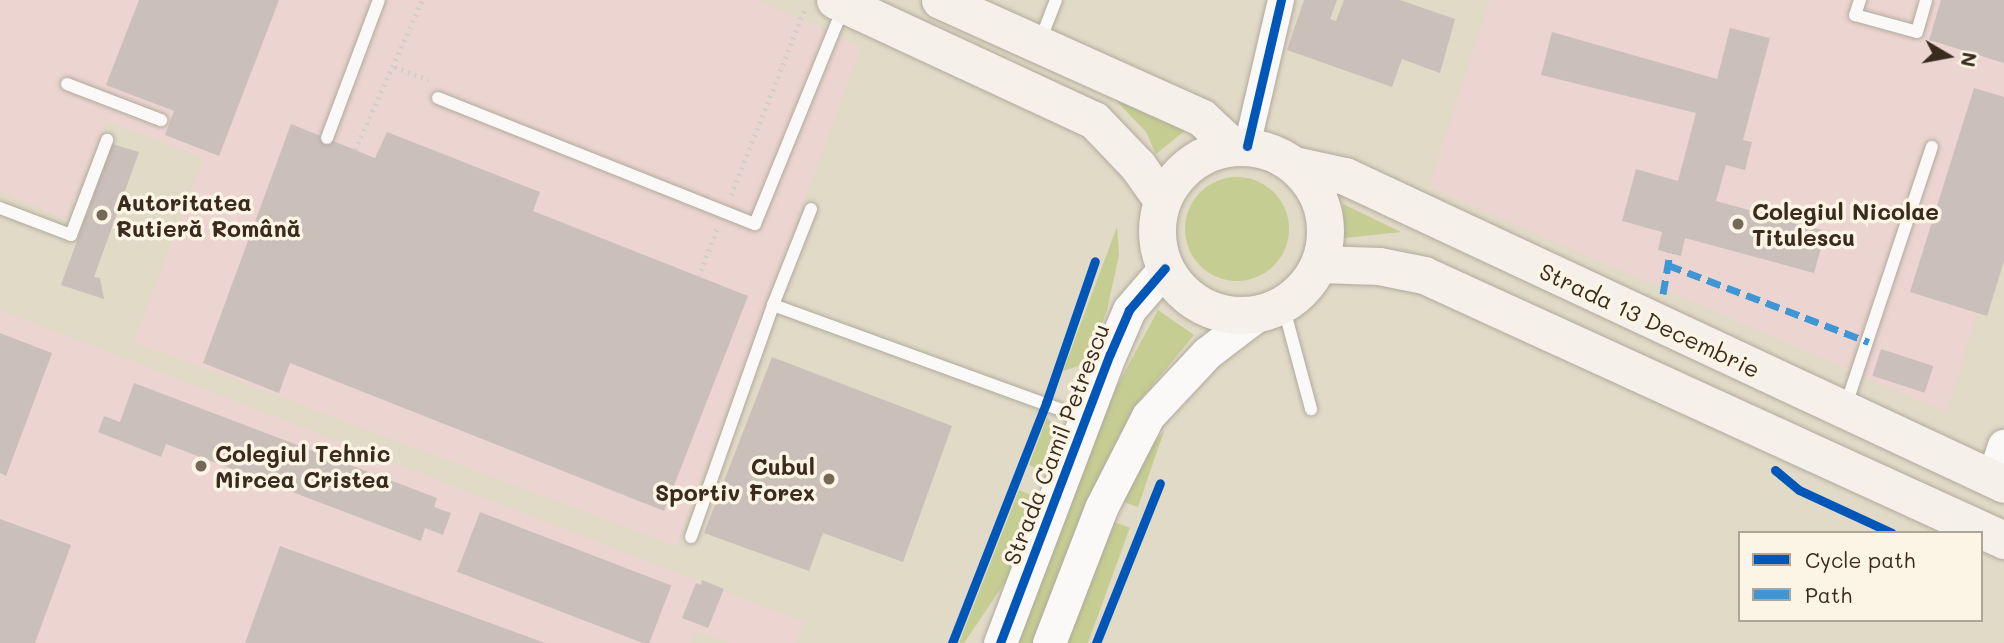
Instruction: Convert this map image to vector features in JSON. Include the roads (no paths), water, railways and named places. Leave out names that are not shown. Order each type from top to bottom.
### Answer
[{"type":"main road","name":"Strada 13 Decembrie","points":[[940,0],[1202,118],[1240,146],[1272,152],[1294,164],[1345,176],[1843,410],[2000,470]]},
{"type":"main road","points":[[828,5],[1094,120],[1138,166],[1162,200]]},
{"type":"main road","points":[[1240,146],[1203,155],[1178,174],[1162,200],[1157,246],[1165,268],[1181,291],[1203,307],[1230,315],[1270,309],[1305,287],[1319,264],[1325,244],[1321,202],[1294,164]]},
{"type":"main road","points":[[1319,264],[1379,266],[1424,275],[2004,540]]},
{"type":"street","points":[[1240,146],[1280,0]]},
{"type":"street","name":"Strada Camil Petrescu","points":[[1000,643],[1129,310],[1165,268]]},
{"type":"street","points":[[1049,643],[1101,509],[1148,415],[1207,353],[1270,309]]},
{"type":"lane","points":[[327,138],[379,0]]},
{"type":"lane","points":[[1038,45],[1056,0]]},
{"type":"lane","points":[[1860,0],[1855,15],[1917,32],[1926,0]]},
{"type":"lane","points":[[438,98],[755,224],[828,5]]},
{"type":"lane","points":[[67,84],[161,120]]},
{"type":"lane","points":[[0,208],[71,235],[107,140]]},
{"type":"lane","points":[[1843,410],[1932,147]]},
{"type":"lane","points":[[691,537],[773,305],[811,209]]},
{"type":"lane","points":[[773,305],[1085,418]]},
{"type":"lane","points":[[1270,309],[1311,409]]},
{"type":"place","name":"Autoritatea Rutieră Română","points":[[102,215]]},
{"type":"place","name":"Colegiul Nicolae Titulescu","points":[[1738,224]]},
{"type":"place","name":"Colegiul Tehnic Mircea Cristea","points":[[201,466]]},
{"type":"place","name":"Cubul Sportiv Forex","points":[[829,479]]}]
